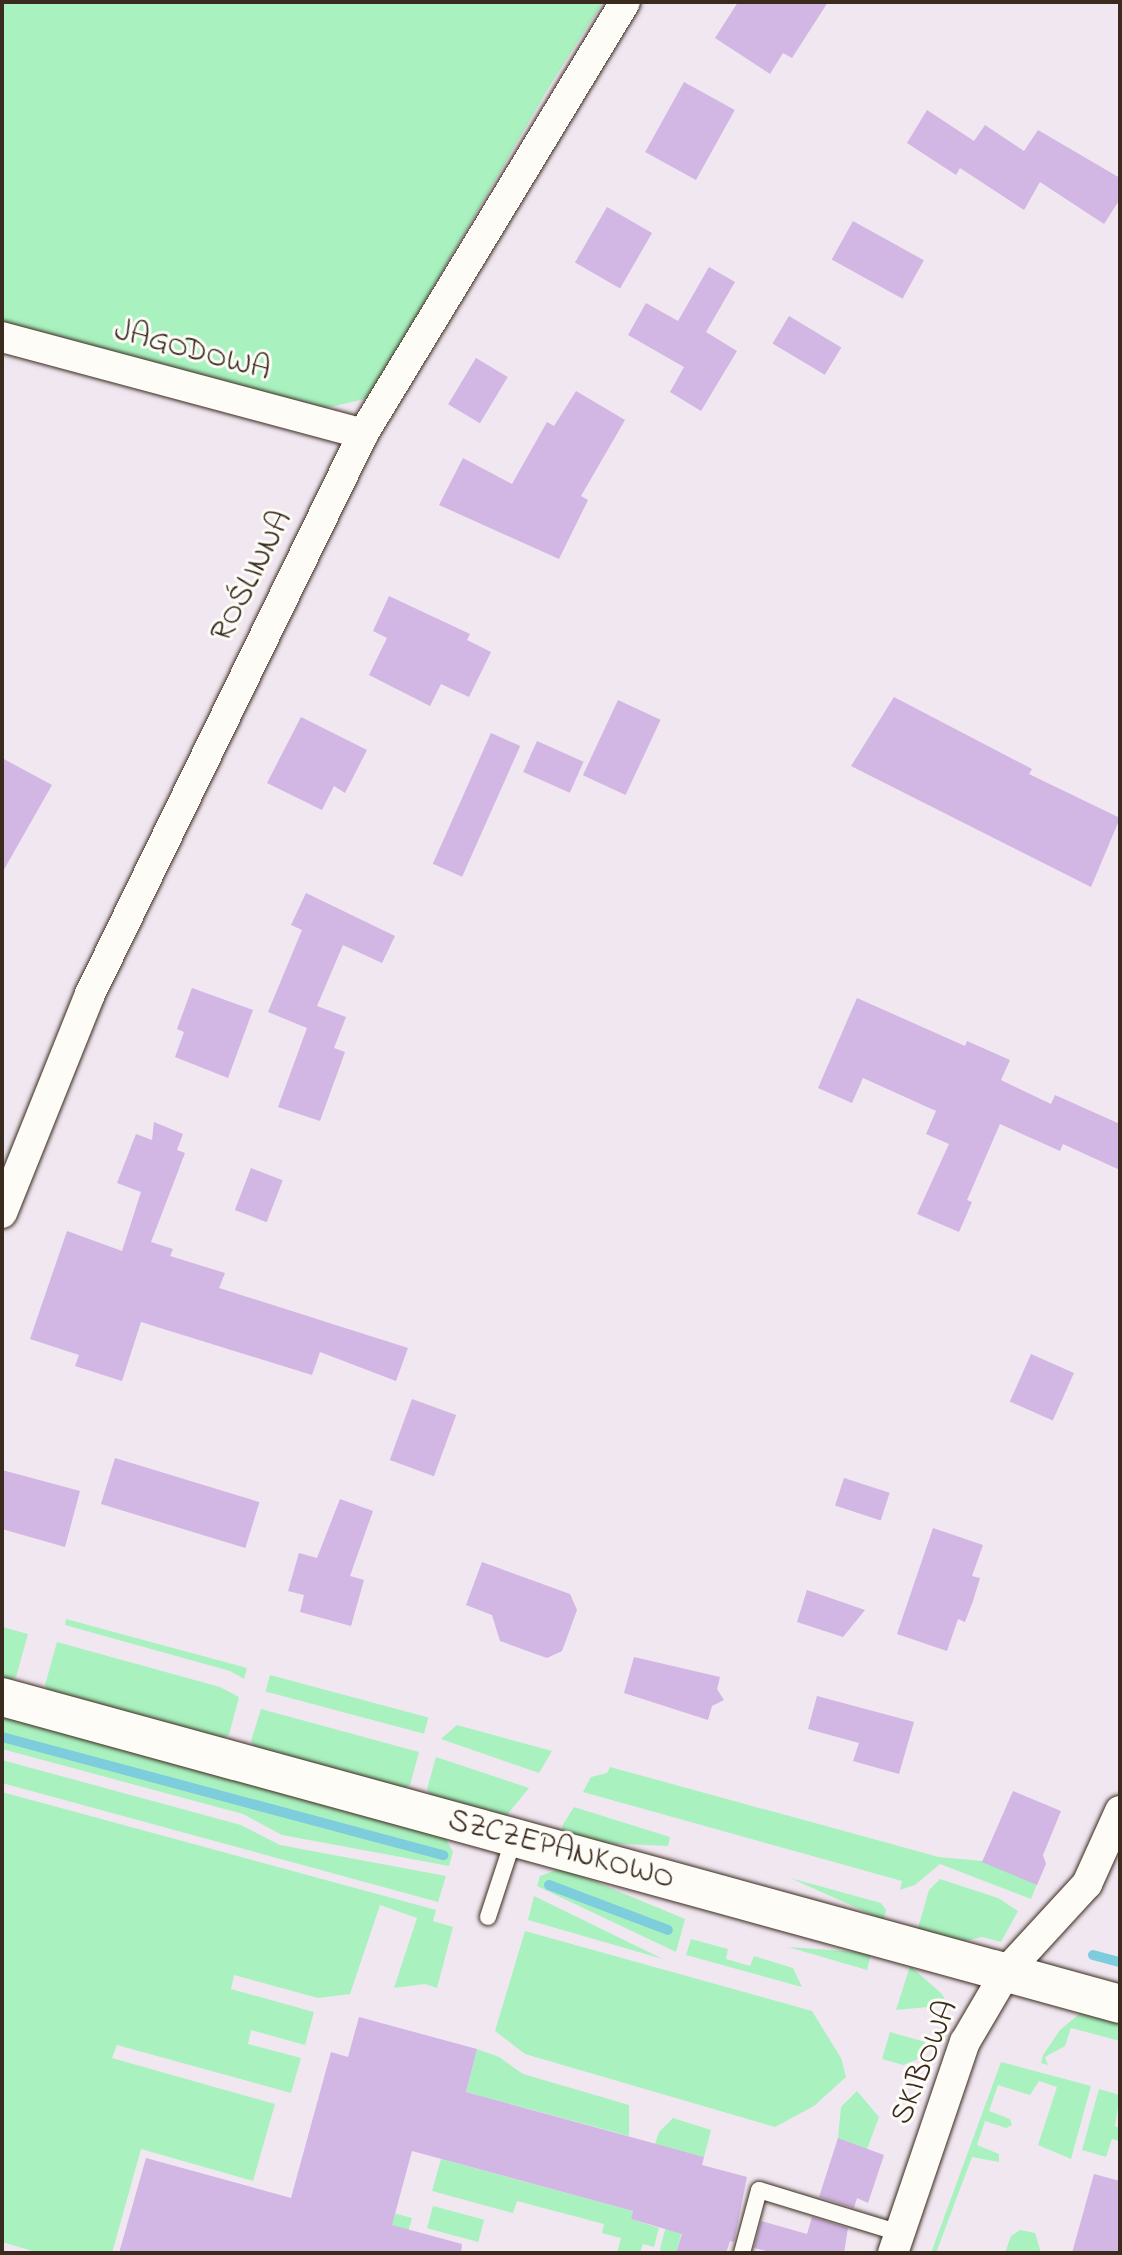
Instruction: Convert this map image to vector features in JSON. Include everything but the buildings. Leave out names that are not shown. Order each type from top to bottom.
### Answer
[{"type":"street","name":"ROŚLINNA","points":[[2,1213],[90,994],[363,434],[625,2]]},
{"type":"street","name":"JAGODOWA","points":[[2,337],[363,434]]},
{"type":"street","name":"SZCZEPANKOWO","points":[[2,1697],[1120,2004]]},
{"type":"street","name":"SKIBOWA","points":[[897,2243],[965,2042],[1006,1972],[1087,1884],[1120,1811]]},
{"type":"lane","points":[[488,1917],[514,1838]]},
{"type":"lane","points":[[742,2253],[759,2190],[897,2243]]},
{"type":"green space","points":[[2,2],[603,2],[549,87],[369,398],[322,409],[2,322]]},
{"type":"green space","points":[[66,1619],[247,1668],[244,1679],[230,1671],[65,1625]]},
{"type":"green space","points":[[2,1627],[28,1634],[16,1677],[9,1681],[2,1679]]},
{"type":"green space","points":[[57,1642],[220,1687],[239,1697],[229,1735],[221,1739],[48,1692],[45,1685]]},
{"type":"green space","points":[[270,1675],[428,1717],[424,1734],[266,1691]]},
{"type":"green space","points":[[261,1709],[419,1752],[410,1785],[403,1789],[255,1748],[251,1741]]},
{"type":"green space","points":[[2,1715],[444,1835],[453,1852],[449,1866],[282,1835],[243,1814],[2,1749]]},
{"type":"green space","points":[[457,1725],[552,1751],[539,1773],[441,1739]]},
{"type":"green space","points":[[436,1757],[529,1788],[505,1817],[430,1797],[427,1789]]},
{"type":"green space","points":[[2,1760],[241,1825],[280,1845],[446,1876],[438,1902],[2,1783]]},
{"type":"green space","points":[[610,1767],[939,1857],[982,1861],[1037,1884],[1031,1899],[940,1864],[915,1885],[900,1890],[902,1881],[583,1792],[591,1777],[607,1773]]},
{"type":"green space","points":[[2,1792],[436,1910],[433,1921],[453,1927],[437,1988],[425,1984],[394,1988],[417,1918],[380,1905],[350,1994],[318,1998],[234,1975],[231,1989],[314,2012],[305,2045],[251,2030],[248,2044],[301,2058],[291,2093],[117,2045],[112,2058],[275,2104],[253,2181],[141,2149],[112,2253],[39,2253],[2,2242]]},
{"type":"green space","points":[[574,1807],[670,1837],[668,1846],[600,1843],[564,1833],[562,1826]]},
{"type":"green space","points":[[562,1868],[685,1919],[676,1952],[537,1886],[540,1876]]},
{"type":"green space","points":[[790,1878],[881,1903],[886,1910],[884,1920]]},
{"type":"green space","points":[[940,1879],[998,1898],[1018,1911],[1001,1942],[982,1937],[961,1942],[917,1931],[929,1890]]},
{"type":"green space","points":[[534,1896],[663,1959],[528,1920]]},
{"type":"green space","points":[[525,1931],[812,2011],[841,2058],[846,2077],[814,2106],[775,2127],[525,2054],[495,2031]]},
{"type":"green space","points":[[691,1939],[728,1949],[726,1959],[750,1966],[754,1956],[793,1968],[802,1987],[686,1955]]},
{"type":"green space","points":[[788,1947],[871,1953],[867,1970]]},
{"type":"green space","points":[[910,1966],[941,1993],[949,2005],[896,2010]]},
{"type":"green space","points":[[1084,2010],[1120,2019],[1120,2041],[1071,2028],[1065,2046],[1045,2057],[1048,2065],[1041,2063],[1043,2055],[1060,2030]]},
{"type":"green space","points":[[890,2032],[925,2042],[923,2057],[903,2065],[882,2059]]},
{"type":"green space","points":[[477,2049],[499,2057],[523,2074],[629,2105],[629,2136],[466,2092]]},
{"type":"green space","points":[[1001,2062],[1091,2086],[1071,2159],[1038,2145],[1057,2087],[1039,2081],[1030,2095],[998,2085],[989,2111],[1010,2119],[1012,2125],[1006,2128],[985,2121],[977,2145],[999,2154],[999,2162],[972,2157],[936,2253],[931,2253]]},
{"type":"green space","points":[[1099,2089],[1120,2095],[1115,2126],[1120,2128],[1120,2141],[1112,2139],[1106,2157],[1082,2150]]},
{"type":"green space","points":[[857,2091],[879,2117],[867,2149],[838,2138],[841,2107]]},
{"type":"green space","points":[[673,2118],[711,2130],[704,2157],[655,2144],[659,2132]]},
{"type":"green space","points":[[441,2159],[633,2211],[631,2219],[659,2228],[654,2247],[643,2244],[640,2253],[617,2253],[621,2238],[602,2233],[604,2224],[517,2201],[513,2213],[432,2191]]},
{"type":"green space","points":[[433,2206],[484,2220],[478,2242],[427,2228]]},
{"type":"green space","points":[[382,2210],[412,2218],[402,2253],[370,2253]]},
{"type":"green space","points":[[668,2220],[684,2225],[676,2253],[661,2253]]},
{"type":"green space","points":[[1020,2230],[1035,2233],[1041,2253],[1005,2253],[1011,2236]]},
{"type":"waterway","points":[[2,1737],[443,1855]]},
{"type":"waterway","points":[[549,1885],[668,1930]]},
{"type":"waterway","points":[[1093,1955],[1120,1962]]}]
